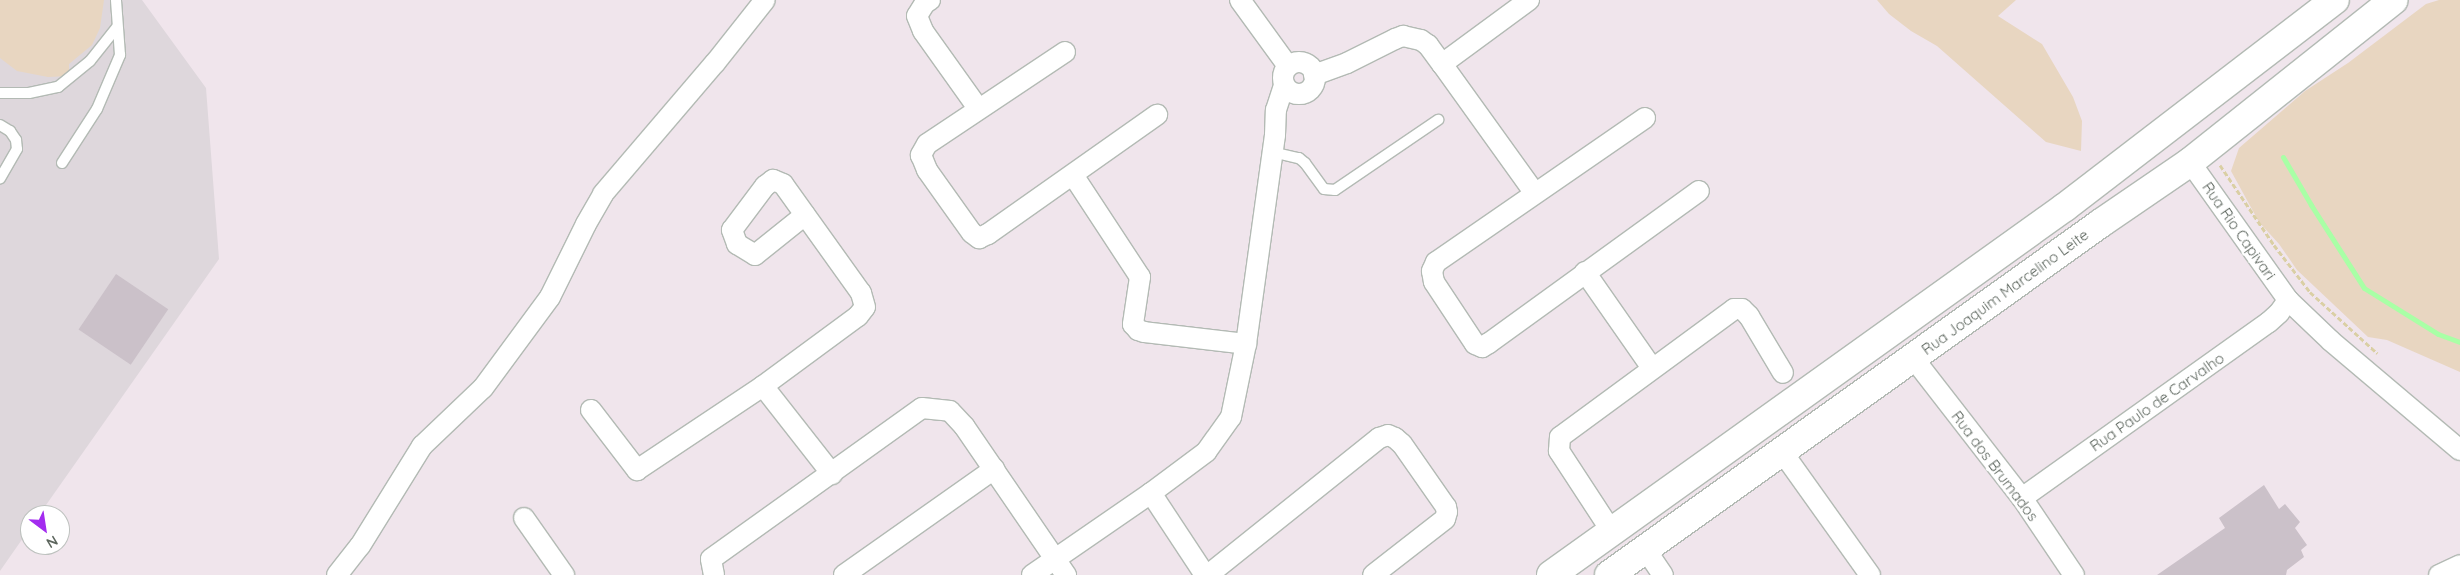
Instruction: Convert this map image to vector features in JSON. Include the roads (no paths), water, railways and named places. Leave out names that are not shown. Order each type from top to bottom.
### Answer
[{"type":"main road","points":[[1553,575],[2066,207],[2335,0]]},
{"type":"main road","name":"Rua Joaquim Marcelino Leite","points":[[1610,574],[1783,453],[2100,224],[2190,162],[2394,0]]},
{"type":"main road","points":[[1914,359],[1910,350],[1913,340],[1960,294],[1982,267]]},
{"type":"main road","points":[[1603,539],[1587,562],[1592,571],[1598,574],[1610,574]]},
{"type":"street","points":[[337,575],[360,546],[422,446],[483,388],[550,297],[603,194],[715,63],[765,0]]},
{"type":"street","points":[[930,0],[925,3],[917,16],[923,31],[978,108]]},
{"type":"street","points":[[1240,0],[1291,82]]},
{"type":"street","points":[[1442,64],[1529,0]]},
{"type":"street","points":[[1032,575],[1061,567],[1150,493],[1206,452],[1230,417],[1246,344],[1274,144],[1276,110],[1291,82],[1298,62],[1311,70],[1347,63],[1403,36],[1421,40],[1428,45],[1534,192]]},
{"type":"street","points":[[1064,52],[927,144],[922,155],[927,170],[972,233],[979,238],[988,234],[1157,115]]},
{"type":"street","points":[[1291,82],[1313,85],[1311,70]]},
{"type":"street","points":[[1645,118],[1534,192],[1436,262],[1432,272],[1434,282],[1475,344],[1482,347],[1699,191]]},
{"type":"street","name":"Rua Rio Capivari","points":[[2190,162],[2288,300],[2331,341],[2460,450]]},
{"type":"street","points":[[1073,175],[1140,276],[1133,324],[1138,330],[1246,344]]},
{"type":"street","points":[[592,410],[637,470],[763,386],[858,316],[865,308],[861,293],[805,215]]},
{"type":"street","points":[[1585,272],[1652,368]]},
{"type":"street","name":"Rua Paulo de Carvalho","points":[[2022,498],[2269,322],[2280,313],[2288,300]]},
{"type":"street","points":[[1603,539],[1558,451],[1560,437],[1734,309],[1742,309],[1749,316],[1783,373]]},
{"type":"street","name":"Rua dos Brumados","points":[[1914,359],[2022,498],[2074,575]]},
{"type":"street","points":[[763,386],[832,474]]},
{"type":"street","points":[[714,575],[711,559],[922,408],[950,411],[964,426],[1061,567]]},
{"type":"street","points":[[1150,493],[1207,575],[1379,438],[1388,435],[1402,444],[1446,507],[1447,512],[1445,519],[1373,575]]},
{"type":"street","points":[[1783,453],[1870,575]]},
{"type":"street","points":[[844,575],[994,469]]},
{"type":"street","points":[[524,518],[564,575]]},
{"type":"street","points":[[1646,550],[1663,575]]},
{"type":"street","points":[[2439,575],[2460,565]]},
{"type":"lane","points":[[62,163],[97,109],[120,55],[116,0]]},
{"type":"lane","points":[[0,93],[30,93],[58,87],[90,61],[117,27]]},
{"type":"lane","points":[[1274,144],[1305,162],[1324,189],[1335,190],[1438,120]]},
{"type":"lane","points":[[0,125],[10,130],[16,140],[17,149],[0,178]]},
{"type":"waterway","points":[[2283,157],[2364,288],[2438,334],[2460,342]]}]
